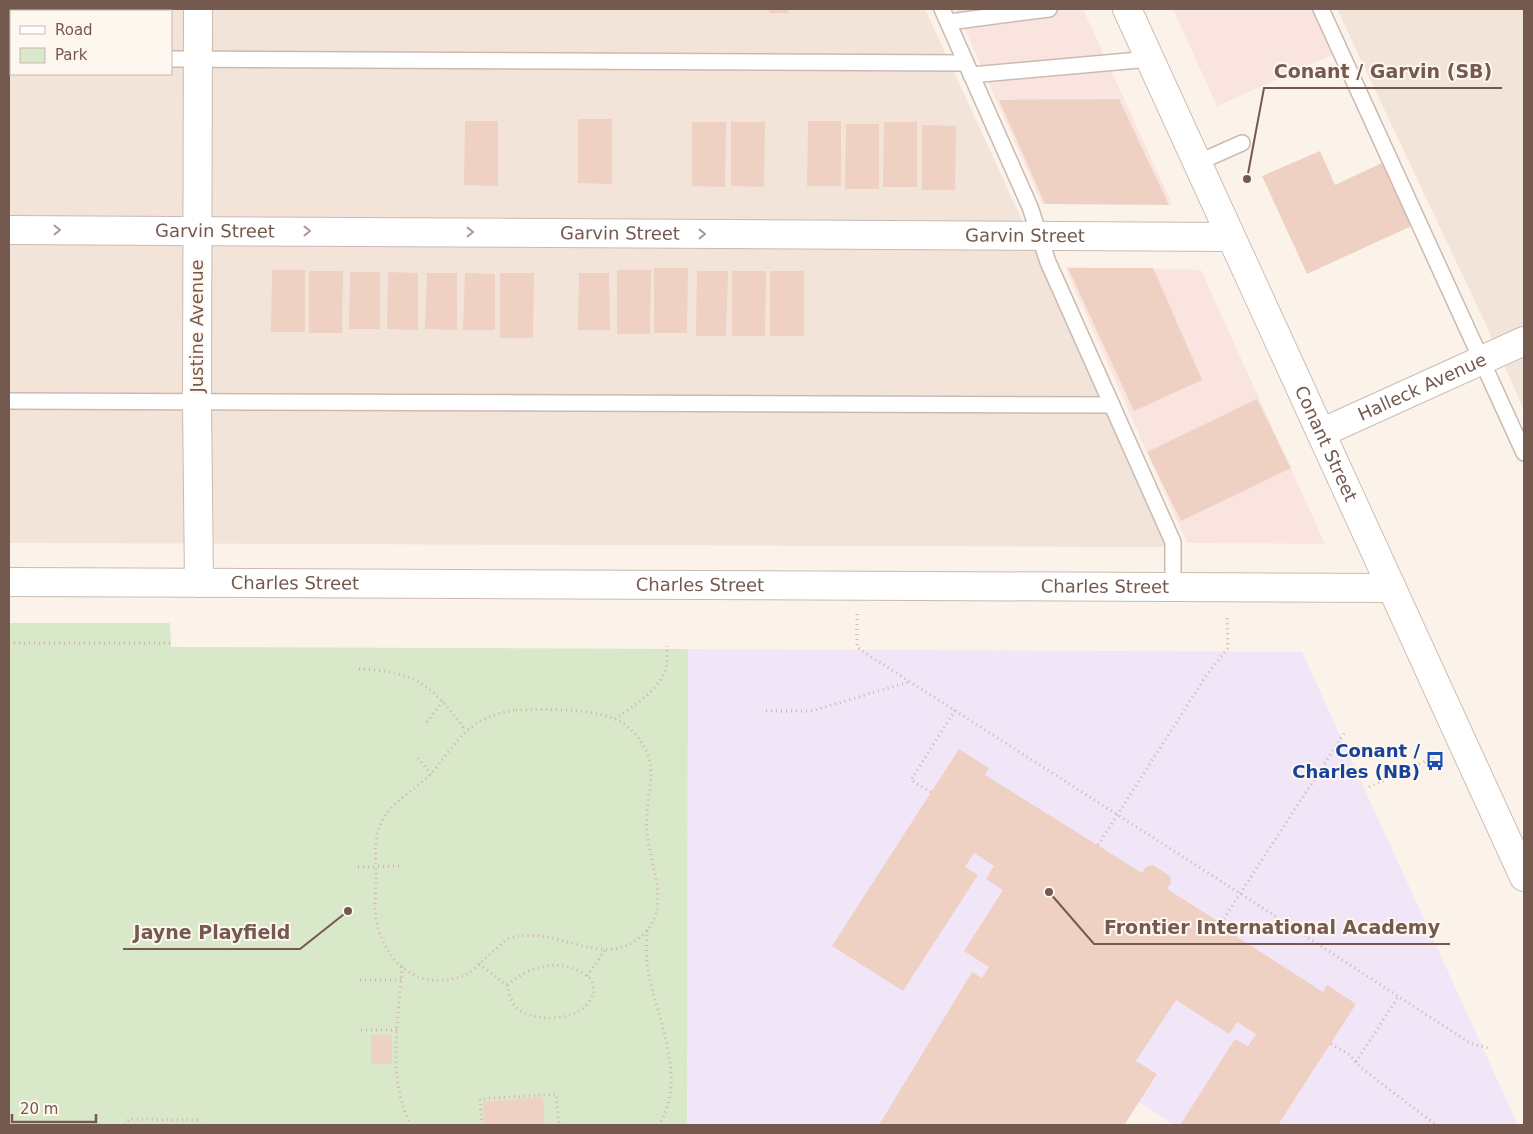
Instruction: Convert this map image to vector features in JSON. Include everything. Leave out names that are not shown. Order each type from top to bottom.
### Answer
[{"type":"street","name":"Justine Avenue","points":[[198,9],[197,402],[199,583]]},
{"type":"street","name":"Conant Street","points":[[1128,9],[1524,877]]},
{"type":"street","name":"Garvin Street","points":[[9,230],[1231,237]]},
{"type":"street","name":"Halleck Avenue","points":[[1321,433],[1524,341]]},
{"type":"street","name":"Charles Street","points":[[9,582],[1392,588]]},
{"type":"lane","points":[[1049,9],[946,15],[1030,208],[1048,262],[1173,542],[1173,587]]},
{"type":"lane","points":[[1321,9],[1524,452]]},
{"type":"lane","points":[[172,59],[969,69],[1150,59]]},
{"type":"lane","points":[[1197,162],[1242,143]]},
{"type":"lane","points":[[9,402],[1112,406]]},
{"type":"path","points":[[856,610],[857,647],[908,682],[955,710],[1242,894],[1470,1043],[1488,1048]]},
{"type":"path","points":[[1098,845],[1206,676],[1228,648],[1227,612]]},
{"type":"path","points":[[9,643],[174,643]]},
{"type":"path","points":[[615,720],[632,707],[660,680],[667,664],[666,646]]},
{"type":"path","points":[[359,669],[383,670],[413,679],[443,701],[466,730]]},
{"type":"path","points":[[766,711],[812,711],[908,682]]},
{"type":"path","points":[[427,722],[443,701]]},
{"type":"path","points":[[516,710],[570,711],[615,720],[628,728],[638,740],[648,757],[651,770],[652,785],[647,831],[659,888],[655,914],[647,930],[635,941],[623,947],[605,950],[550,937],[528,935],[507,940],[468,974],[453,980],[442,981],[420,978],[402,968],[393,958],[378,928],[376,844],[380,824],[398,801],[431,774],[466,730],[489,717],[516,710]]},
{"type":"path","points":[[931,792],[911,780],[955,710]]},
{"type":"path","points":[[1221,924],[1345,732]]},
{"type":"path","points":[[1369,787],[1437,756]]},
{"type":"path","points":[[418,758],[431,774]]},
{"type":"path","points":[[358,867],[403,866]]},
{"type":"path","points":[[647,930],[647,964],[670,1064],[671,1084],[665,1116],[659,1125]]},
{"type":"path","points":[[587,976],[605,950]]},
{"type":"path","points":[[479,964],[507,985],[510,997],[518,1009],[533,1015],[553,1018],[569,1016],[583,1009],[594,993],[592,980],[575,969],[564,967],[538,966],[521,974],[507,985]]},
{"type":"path","points":[[402,968],[396,1060],[406,1115],[411,1125]]},
{"type":"path","points":[[360,980],[401,980]]},
{"type":"path","points":[[1356,1062],[1398,997]]},
{"type":"path","points":[[361,1030],[398,1030]]},
{"type":"path","points":[[1331,1044],[1350,1055],[1356,1062],[1436,1125]]},
{"type":"path","points":[[482,1125],[480,1099],[556,1094],[559,1125]]},
{"type":"path","points":[[125,1125],[129,1119],[198,1120],[200,1125]]},
{"type":"shaded area","points":[[9,9],[925,9],[1166,534],[1166,547],[9,543]]},
{"type":"shaded area","points":[[956,9],[1083,9],[1172,204],[1042,204]]},
{"type":"shaded area","points":[[1173,9],[1311,9],[1332,55],[1217,106]]},
{"type":"shaded area","points":[[1337,9],[1524,9],[1524,410],[1487,327]]},
{"type":"shaded area","points":[[1065,267],[1201,270],[1325,544],[1187,543]]},
{"type":"shaded area","points":[[688,649],[1302,652],[1518,1125],[1174,1125],[1139,1102],[1124,1125],[687,1125]]},
{"type":"green space","points":[[9,623],[170,623],[171,647],[688,649],[687,1125],[9,1125]]},
{"type":"building","points":[[769,9],[788,9],[788,13],[769,13]]},
{"type":"building","points":[[1119,99],[1169,205],[1045,204],[999,100]]},
{"type":"building","points":[[578,119],[612,119],[612,184],[578,183]]},
{"type":"building","points":[[465,121],[498,121],[498,186],[464,185]]},
{"type":"building","points":[[808,121],[841,121],[841,186],[807,186]]},
{"type":"building","points":[[692,122],[726,122],[725,187],[692,186]]},
{"type":"building","points":[[731,122],[765,122],[764,187],[731,186]]},
{"type":"building","points":[[884,122],[917,122],[917,187],[883,187]]},
{"type":"building","points":[[846,124],[879,124],[879,189],[845,189]]},
{"type":"building","points":[[922,125],[956,126],[955,190],[922,190]]},
{"type":"building","points":[[1320,151],[1335,185],[1386,161],[1416,224],[1307,274],[1262,176]]},
{"type":"building","points":[[654,268],[688,268],[687,333],[654,333]]},
{"type":"building","points":[[1068,268],[1153,268],[1202,380],[1134,411]]},
{"type":"building","points":[[272,270],[305,270],[305,332],[271,332]]},
{"type":"building","points":[[617,270],[651,270],[650,334],[617,334]]},
{"type":"building","points":[[309,271],[343,271],[342,333],[309,333]]},
{"type":"building","points":[[697,271],[728,271],[726,336],[696,336]]},
{"type":"building","points":[[732,271],[766,271],[765,336],[732,336]]},
{"type":"building","points":[[770,271],[804,271],[804,336],[770,336]]},
{"type":"building","points":[[350,272],[380,272],[380,329],[349,329]]},
{"type":"building","points":[[388,272],[418,273],[418,330],[387,329]]},
{"type":"building","points":[[427,273],[457,273],[457,330],[425,329]]},
{"type":"building","points":[[465,273],[495,274],[495,330],[463,330]]},
{"type":"building","points":[[500,273],[534,273],[533,338],[500,338]]},
{"type":"building","points":[[579,273],[609,273],[610,330],[578,330]]},
{"type":"building","points":[[1257,399],[1291,468],[1181,521],[1147,452]]},
{"type":"building","points":[[959,749],[989,768],[985,775],[1142,873],[1146,867],[1153,865],[1170,876],[1171,883],[1167,889],[1227,927],[1225,929],[1323,992],[1327,985],[1356,1004],[1278,1125],[1180,1125],[1235,1039],[1248,1046],[1256,1034],[1237,1022],[1229,1034],[1176,1000],[1136,1061],[1157,1074],[1124,1125],[879,1125],[972,972],[982,978],[989,967],[964,951],[1003,890],[986,879],[994,866],[974,853],[965,867],[978,875],[903,991],[832,946]]},
{"type":"building","points":[[371,1035],[392,1035],[392,1064],[371,1064]]},
{"type":"building","points":[[543,1097],[545,1125],[484,1125],[483,1102]]},
{"type":"place","name":"Conant / Garvin (SB)","points":[[1247,179]]},
{"type":"place","name":"Conant / Charles (NB)","points":[[1435,761]]},
{"type":"place","name":"Frontier International Academy","points":[[1049,892]]},
{"type":"place","name":"Jayne Playfield","points":[[348,911]]}]
